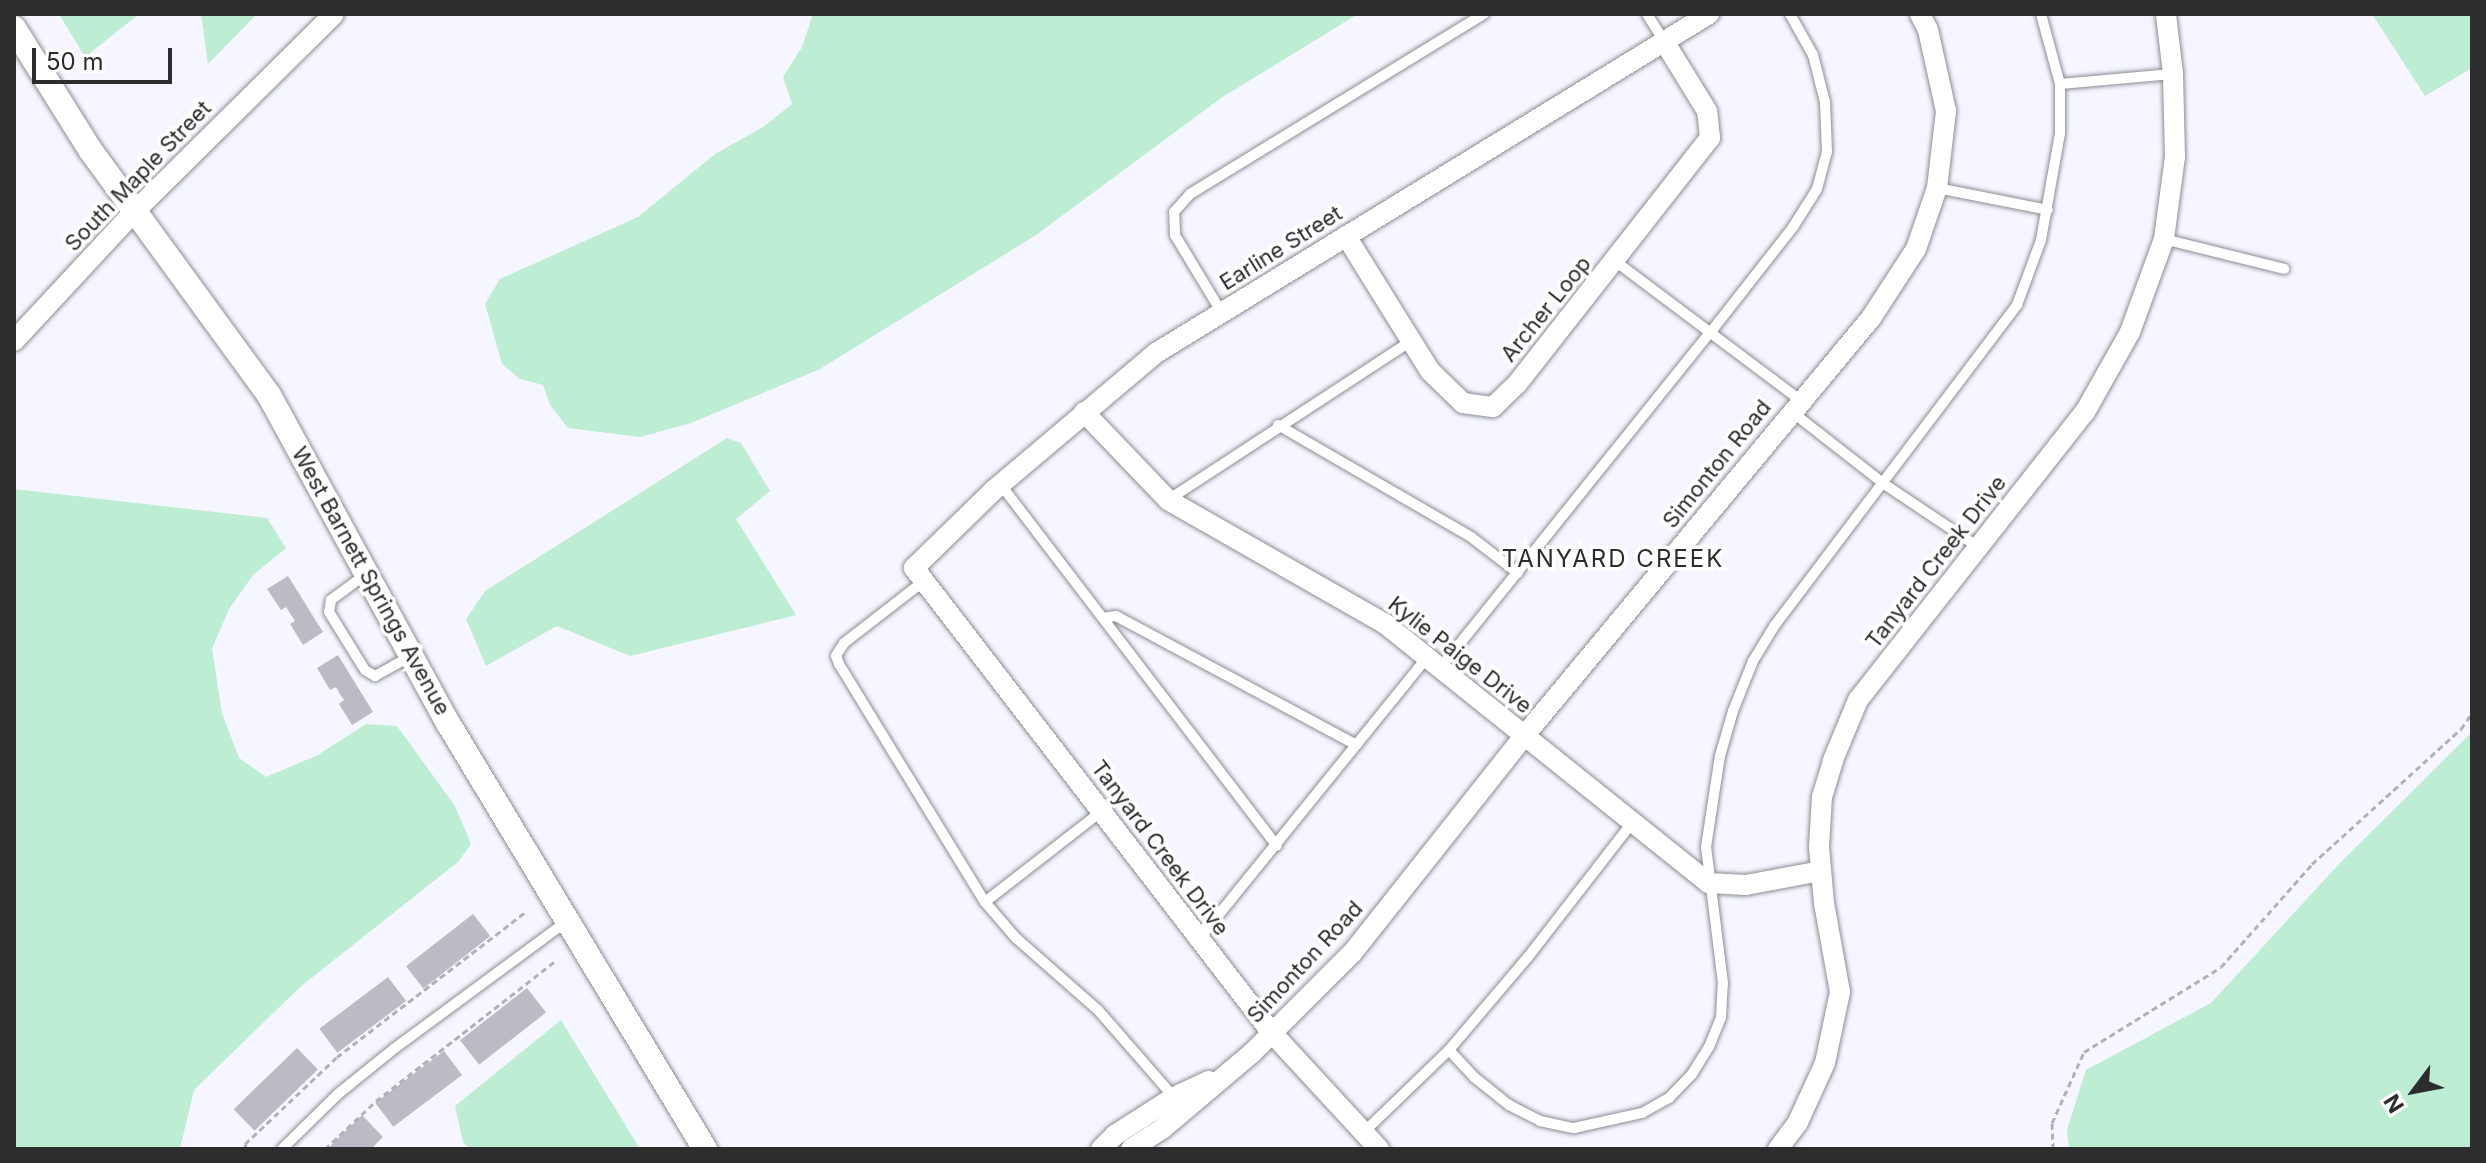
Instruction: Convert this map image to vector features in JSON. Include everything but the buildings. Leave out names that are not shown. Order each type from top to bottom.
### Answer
[{"type":"street","name":"South Maple Street","points":[[14,341],[134,212],[334,14]]},
{"type":"street","name":"Earline Street","points":[[919,574],[1001,485],[1131,371],[1709,14]]},
{"type":"street","name":"Simonton Road","points":[[1131,1149],[1162,1129],[1233,1068],[1353,952],[1525,735],[1871,318],[1916,249],[1937,188],[1946,111],[1928,30],[1920,14]]},
{"type":"street","name":"Tanyard Creek Drive","points":[[1778,1149],[1798,1122],[1825,1063],[1840,992],[1821,871],[1822,797],[1858,700],[2085,412],[2130,332],[2164,239],[2175,157],[2173,74],[2166,14]]},
{"type":"street","name":"West Barnett Springs Avenue","points":[[14,28],[134,212],[269,395],[411,656],[705,1149]]},
{"type":"street","name":"Archer Loop","points":[[1346,236],[1430,371],[1463,403],[1493,407],[1517,384],[1710,138],[1707,111],[1664,41]]},
{"type":"street","name":"Kylie Paige Drive","points":[[1084,412],[1168,500],[1384,623],[1708,883]]},
{"type":"street","name":"Tanyard Creek Drive","points":[[919,574],[1272,1033],[1379,1149]]},
{"type":"street","points":[[1708,883],[1746,885],[1821,871]]},
{"type":"street","name":"Simonton Road","points":[[1101,1149],[1115,1135],[1174,1097],[1233,1068]]},
{"type":"lane","points":[[1222,313],[1175,235],[1174,212],[1190,194],[1484,14]]},
{"type":"lane","points":[[1647,14],[1664,41]]},
{"type":"lane","points":[[1199,939],[1357,745],[1518,573],[1793,227],[1817,189],[1827,152],[1825,102],[1813,55],[1790,14]]},
{"type":"lane","points":[[1449,1050],[1474,1077],[1509,1105],[1540,1121],[1574,1128],[1605,1124],[1642,1113],[1669,1098],[1692,1074],[1721,1018],[1721,945],[1708,883],[1706,847],[1720,756],[1733,711],[1753,661],[1808,580],[1884,484],[2017,305],[2041,240],[2060,133],[2060,84],[2041,14]]},
{"type":"lane","points":[[2060,84],[2173,74]]},
{"type":"lane","points":[[1937,188],[2048,210]]},
{"type":"lane","points":[[2164,239],[2284,269]]},
{"type":"lane","points":[[1615,261],[1710,333],[1884,484],[1978,547]]},
{"type":"lane","points":[[1168,500],[1278,425],[1411,341]]},
{"type":"lane","points":[[1278,425],[1471,537],[1518,573]]},
{"type":"lane","points":[[1001,485],[1277,846]]},
{"type":"lane","points":[[366,574],[331,600],[329,612],[365,670],[375,676],[411,656]]},
{"type":"lane","points":[[919,574],[853,633],[836,656],[985,902],[1016,938],[1098,1010],[1174,1097]]},
{"type":"lane","points":[[1103,618],[1116,616],[1357,745]]},
{"type":"lane","points":[[985,902],[1102,811]]},
{"type":"lane","points":[[1364,1132],[1449,1050],[1528,957],[1632,823]]},
{"type":"lane","points":[[282,1149],[338,1094],[395,1048],[567,921]]},
{"type":"path","points":[[2053,1149],[2052,1123],[2084,1052],[2221,967],[2312,864],[2461,729],[2472,713]]},
{"type":"path","points":[[246,1149],[245,1144],[337,1057],[525,912]]},
{"type":"path","points":[[325,1149],[369,1107],[554,962]]},
{"type":"green space","points":[[59,14],[139,14],[85,57]]},
{"type":"green space","points":[[201,14],[257,14],[208,64]]},
{"type":"green space","points":[[813,14],[1358,14],[1221,98],[1036,235],[820,369],[691,423],[640,437],[568,428],[550,405],[543,385],[520,379],[502,364],[485,304],[500,279],[638,217],[715,154],[763,127],[792,104],[783,77],[802,47]]},
{"type":"green space","points":[[2372,14],[2472,14],[2472,68],[2425,96]]},
{"type":"green space","points":[[727,438],[741,443],[770,491],[736,519],[796,615],[630,656],[557,626],[486,666],[466,619],[485,591]]},
{"type":"green space","points":[[14,489],[267,518],[286,548],[253,575],[229,609],[212,649],[222,713],[239,758],[266,777],[318,755],[366,724],[397,726],[455,806],[471,844],[459,861],[300,987],[194,1090],[180,1149],[14,1149]]},
{"type":"green space","points":[[2472,732],[2472,1149],[2069,1149],[2067,1130],[2086,1070],[2211,1003],[2340,863]]},
{"type":"green space","points":[[561,1020],[640,1149],[470,1149],[463,1142],[455,1106]]},
{"type":"district","name":"TANYARD CREEK","points":[[1613,559]]}]
